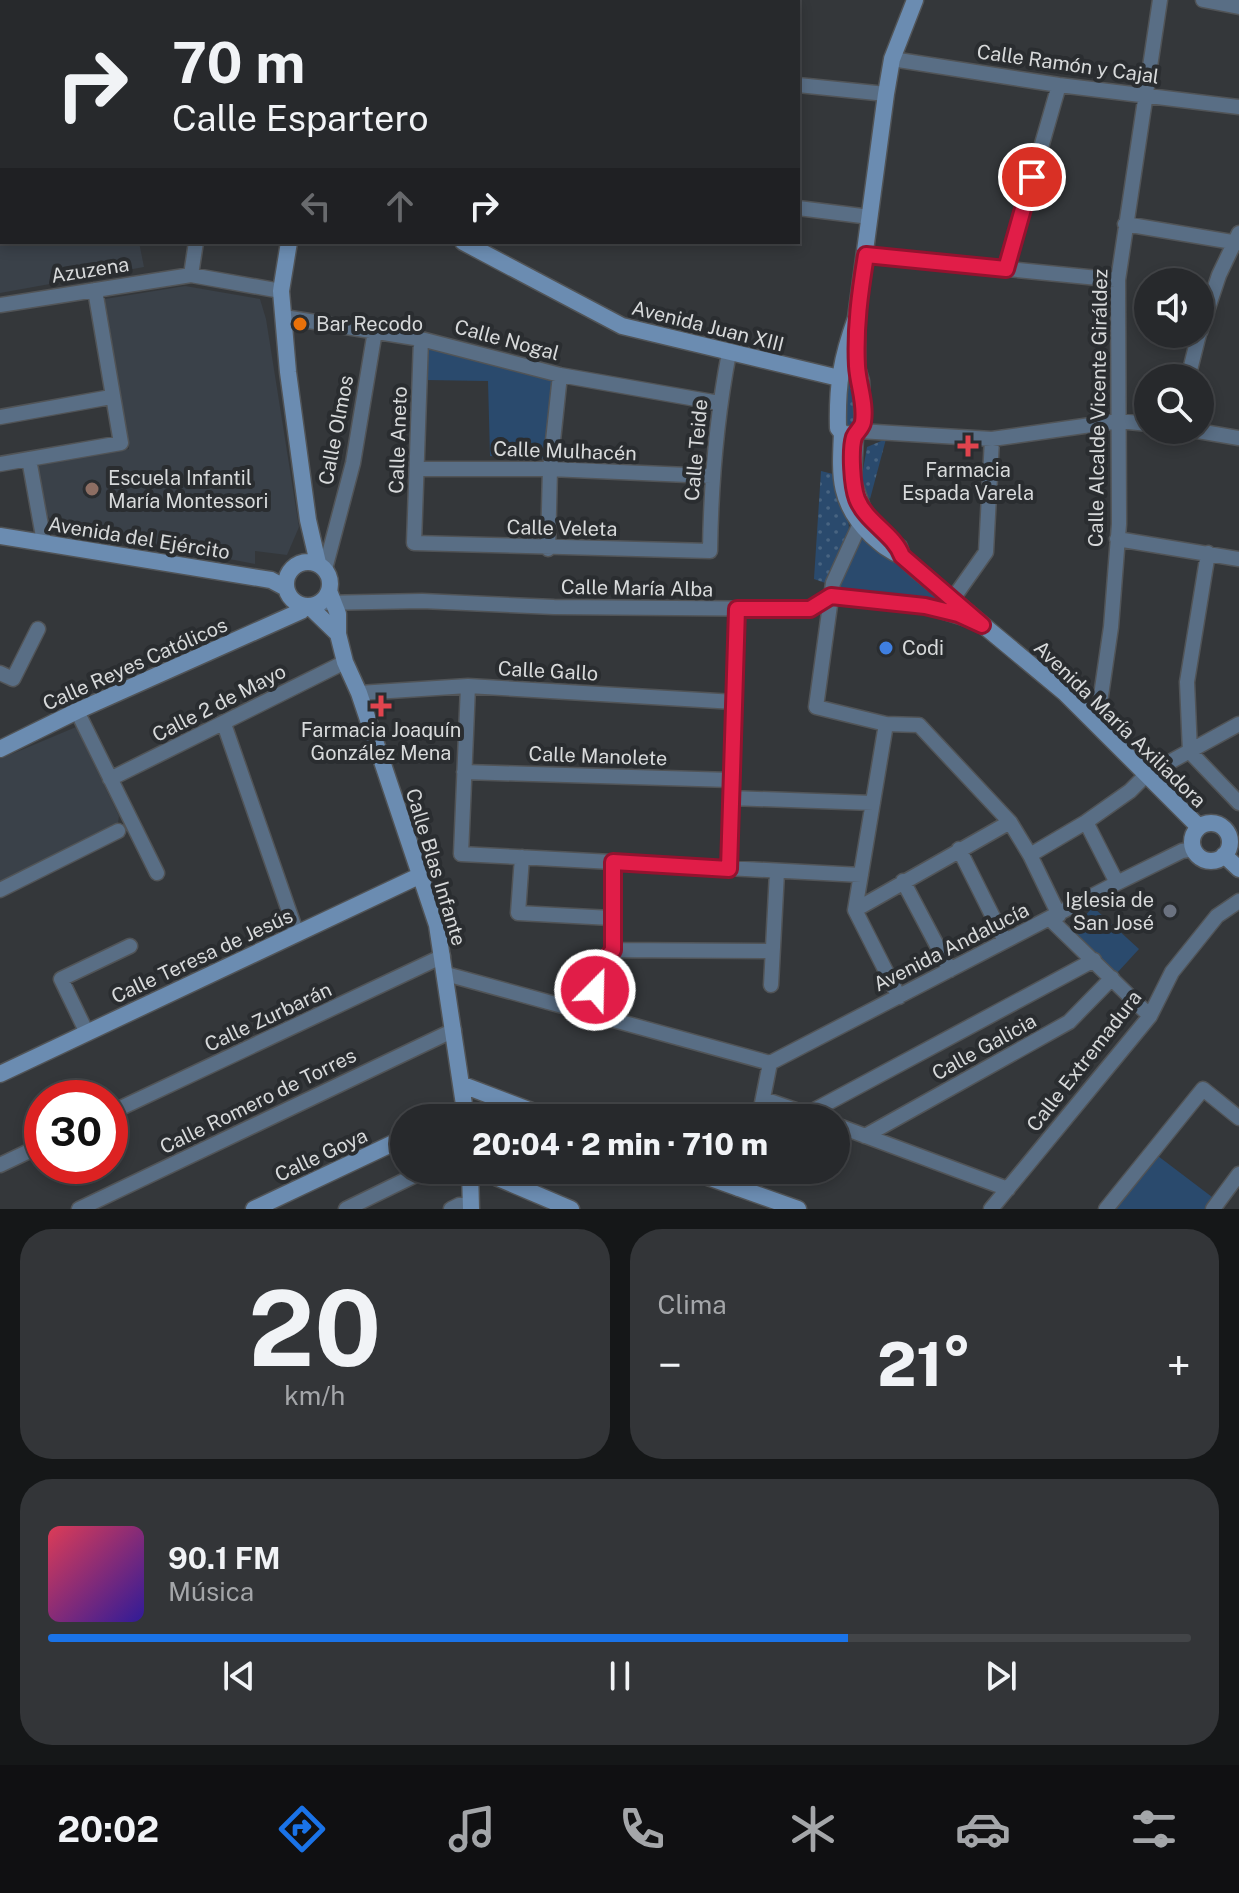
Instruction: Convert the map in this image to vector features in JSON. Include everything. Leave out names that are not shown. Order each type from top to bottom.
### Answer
[{"type":"street","points":[[915,0],[892,59],[856,318],[837,398],[838,428],[852,433],[992,439],[1119,421],[1134,423]]},
{"type":"street","name":"Calle Alcalde Vicente Giráldez","points":[[1097,723],[1111,627],[1117,539],[1118,280],[1160,0]]},
{"type":"street","points":[[1203,0],[1239,7]]},
{"type":"street","name":"Calle Ramón y Cajal","points":[[892,59],[1059,85],[1239,107]]},
{"type":"street","points":[[800,85],[886,94]]},
{"type":"street","points":[[1006,269],[1059,85]]},
{"type":"street","points":[[800,208],[870,217]]},
{"type":"street","points":[[1125,224],[1238,239],[1214,290]]},
{"type":"street","points":[[191,275],[196,244]]},
{"type":"street","name":"Calle Blas Infante","points":[[289,244],[281,291],[288,372],[315,565],[331,584],[304,594]]},
{"type":"street","name":"Avenida Juan XIII","points":[[467,244],[622,326],[819,373],[845,367]]},
{"type":"street","points":[[866,255],[1118,280]]},
{"type":"street","name":"Azuzena","points":[[0,305],[191,275],[281,291]]},
{"type":"street","points":[[0,464],[121,443],[95,290]]},
{"type":"street","name":"Calle Nogal","points":[[284,317],[421,339],[560,375],[719,403]]},
{"type":"street","name":"Calle Olmos","points":[[315,565],[332,536],[353,463],[375,331]]},
{"type":"street","name":"Calle Aneto","points":[[414,543],[421,339]]},
{"type":"street","name":"Calle Teide","points":[[710,551],[711,476],[719,403],[729,353]]},
{"type":"street","points":[[845,367],[863,416],[852,433]]},
{"type":"street","points":[[819,373],[830,382],[837,398]]},
{"type":"street","points":[[548,549],[550,469],[560,375]]},
{"type":"street","points":[[0,417],[111,397]]},
{"type":"street","name":"Avenida María Axiliadora","points":[[852,433],[842,488],[860,524],[1049,679],[1199,827]]},
{"type":"street","name":"Avenida María Axiliadora","points":[[852,433],[853,481],[858,502],[880,530],[899,547],[902,556]]},
{"type":"street","points":[[1214,434],[1239,438]]},
{"type":"street","points":[[952,600],[986,552],[992,439]]},
{"type":"street","points":[[29,459],[44,542]]},
{"type":"street","name":"Calle Mulhacén","points":[[418,469],[550,469],[711,476]]},
{"type":"street","points":[[308,520],[332,536]]},
{"type":"street","points":[[860,524],[833,583],[816,707],[886,724],[919,725],[1010,822],[1030,855],[1054,917],[1150,1016]]},
{"type":"street","name":"Avenida del Ejército","points":[[0,536],[304,594]]},
{"type":"street","points":[[1117,539],[1239,559]]},
{"type":"street","name":"Calle Veleta","points":[[414,543],[710,551]]},
{"type":"street","points":[[1208,553],[1187,682],[1190,752],[1239,803]]},
{"type":"street","points":[[315,565],[304,594],[338,634]]},
{"type":"street","name":"Calle Blas Infante","points":[[304,594],[338,614],[338,634],[345,662],[359,693],[437,925],[465,1104]]},
{"type":"street","name":"Calle María Alba","points":[[304,594],[554,607],[737,609],[810,609],[831,596],[925,606],[958,614],[982,625]]},
{"type":"street","name":"Calle Reyes Católicos","points":[[0,749],[287,617],[304,594]]},
{"type":"street","points":[[729,869],[737,609]]},
{"type":"street","points":[[0,673],[13,679],[38,629]]},
{"type":"street","name":"Calle 2 de Mayo","points":[[110,779],[345,662]]},
{"type":"street","points":[[468,686],[461,854],[861,875]]},
{"type":"street","name":"Calle Gallo","points":[[359,693],[468,686],[735,702]]},
{"type":"street","points":[[77,711],[157,873]]},
{"type":"street","points":[[224,724],[297,934]]},
{"type":"street","points":[[886,724],[855,910],[899,997]]},
{"type":"street","points":[[1030,855],[1086,822],[1130,791],[1146,775],[1239,724]]},
{"type":"street","name":"Calle Manolete","points":[[464,772],[731,780]]},
{"type":"street","points":[[731,798],[873,803]]},
{"type":"street","points":[[855,910],[1010,822]]},
{"type":"street","points":[[1086,822],[1117,883]]},
{"type":"street","points":[[1211,823],[1222,827],[1230,843],[1224,855],[1208,860],[1194,849],[1193,837],[1199,827],[1211,823]]},
{"type":"street","points":[[0,890],[118,831]]},
{"type":"street","points":[[959,849],[1005,941]]},
{"type":"street","name":"Avenida Andalucía","points":[[770,1063],[1117,883],[1182,851],[1194,849]]},
{"type":"street","points":[[1224,855],[1239,869]]},
{"type":"street","points":[[522,857],[518,913],[611,918]]},
{"type":"street","points":[[591,1012],[599,969],[613,950],[613,862]]},
{"type":"street","points":[[771,985],[777,872]]},
{"type":"street","name":"Calle Teresa de Jesús","points":[[0,1074],[421,875]]},
{"type":"street","points":[[903,881],[950,970]]},
{"type":"street","name":"Calle Extremadura","points":[[991,1209],[1150,1016],[1172,972],[1217,916],[1239,901]]},
{"type":"street","points":[[87,1033],[61,979],[130,946]]},
{"type":"street","points":[[613,950],[772,951]]},
{"type":"street","name":"Calle Zurbarán","points":[[128,1105],[443,956]]},
{"type":"street","points":[[834,1104],[1094,960]]},
{"type":"street","points":[[446,974],[770,1063],[763,1104]]},
{"type":"street","name":"Calle Galicia","points":[[865,1136],[1069,1022],[1112,978]]},
{"type":"street","name":"Calle Romero de Torres","points":[[79,1209],[454,1030]]},
{"type":"street","points":[[463,1085],[513,1104]]},
{"type":"street","points":[[1106,1209],[1203,1089],[1239,1118]]},
{"type":"street","points":[[764,1099],[778,1104]]},
{"type":"street","points":[[850,1130],[1008,1189]]},
{"type":"street","name":"Calle Goya","points":[[254,1209],[390,1145]]},
{"type":"street","points":[[0,1165],[24,1154]]},
{"type":"street","points":[[1213,1209],[1239,1174]]},
{"type":"street","points":[[346,1209],[397,1184]]},
{"type":"street","points":[[451,1209],[459,1205],[471,1207],[470,1184]]},
{"type":"street","points":[[512,1184],[571,1209]]},
{"type":"street","points":[[725,1184],[798,1209]]},
{"type":"street","points":[[738,1189],[740,1184]]},
{"type":"shaded area","points":[[0,244],[139,244],[144,267],[0,293]]},
{"type":"shaded area","points":[[185,286],[260,299],[266,319],[299,527],[287,555],[255,551],[255,564],[68,528],[54,523],[45,513],[37,465],[129,449],[105,299]]},
{"type":"shaded area","points":[[422,344],[558,379],[554,459],[490,456],[488,381],[425,380]]},
{"type":"shaded area","points":[[846,375],[854,377],[855,427],[847,427]]},
{"type":"shaded area","points":[[886,439],[870,499],[860,487],[867,447]]},
{"type":"shaded area","points":[[821,471],[833,474],[845,507],[849,530],[831,585],[814,579]]},
{"type":"shaded area","points":[[861,533],[969,616],[834,594]]},
{"type":"shaded area","points":[[76,727],[119,816],[118,823],[0,883],[0,759]]},
{"type":"shaded area","points":[[1093,907],[1139,949],[1117,973],[1071,931]]},
{"type":"shaded area","points":[[1158,1156],[1216,1200],[1210,1209],[1113,1209]]},
{"type":"place","name":"Bar Recodo","points":[[300,324]]},
{"type":"place","name":"Farmacia Espada Varela","points":[[968,446]]},
{"type":"place","name":"Escuela Infantil María Montessori","points":[[92,489]]},
{"type":"place","name":"Codi","points":[[886,648]]},
{"type":"place","name":"Farmacia Joaquín González Mena","points":[[381,706]]},
{"type":"place","name":"Iglesia de San José","points":[[1170,911]]},
{"type":"route","points":[[595,990],[599,969],[613,950],[613,862],[729,869],[737,609],[810,609],[831,596],[925,606],[958,614],[982,625],[902,556],[899,547],[880,530],[858,502],[853,481],[855,435],[863,424],[863,416],[857,368],[856,318],[866,255],[1006,269],[1032,177]]}]
